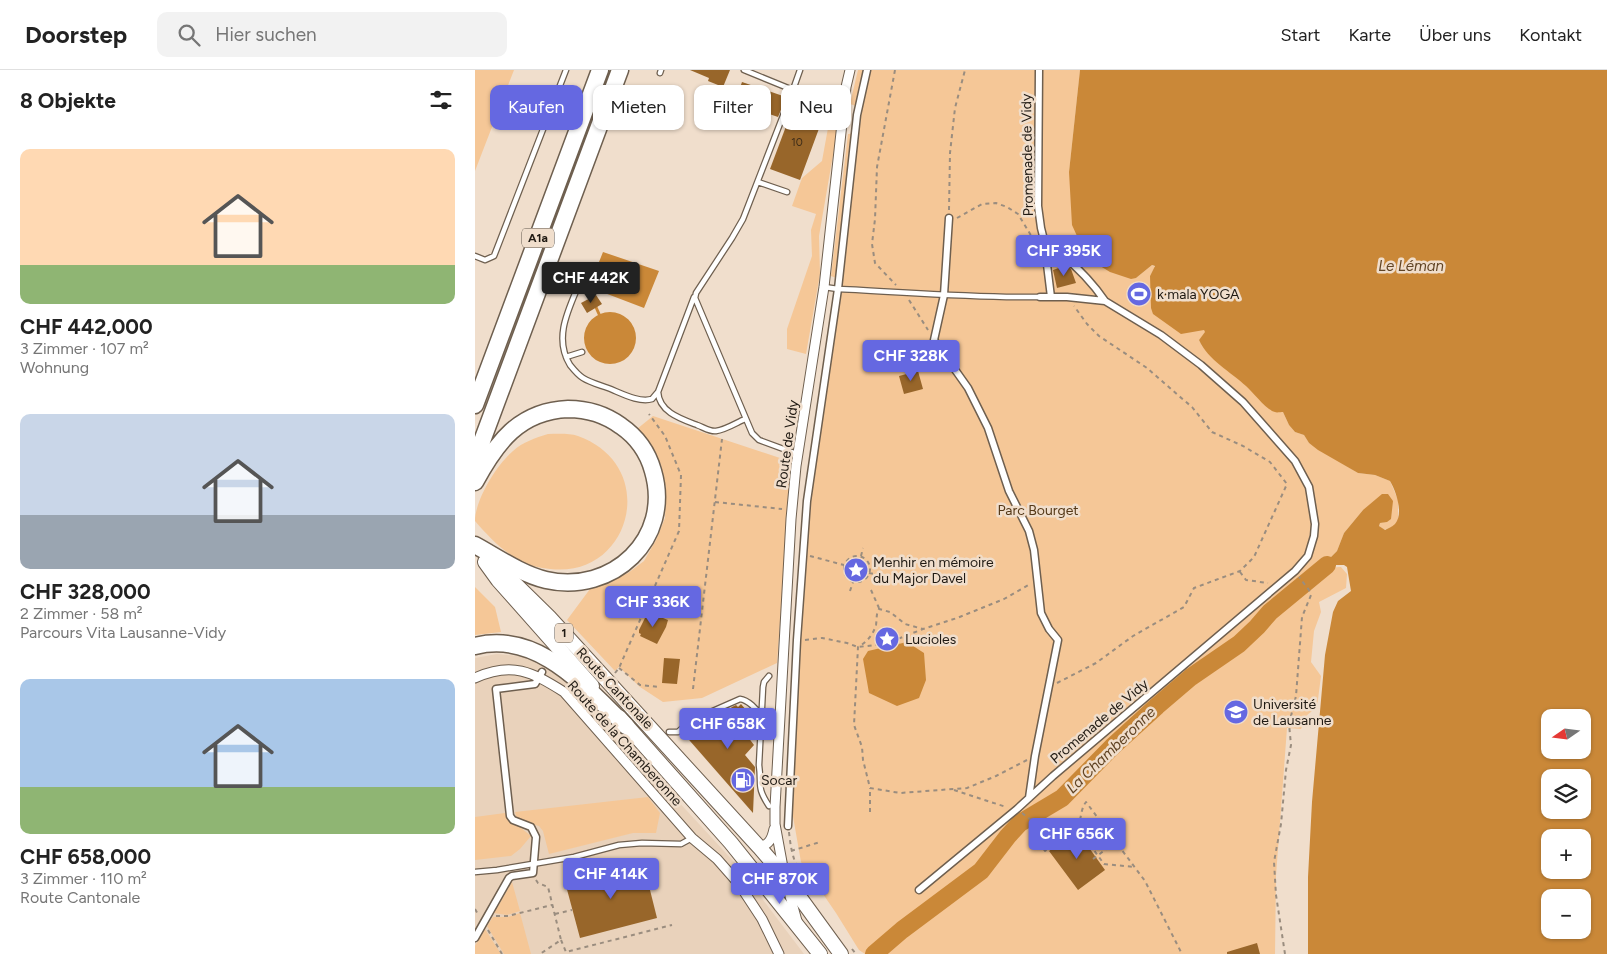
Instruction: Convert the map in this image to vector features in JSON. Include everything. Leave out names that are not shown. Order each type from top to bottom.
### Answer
[{"type":"highway","name":"A1a","points":[[475,405],[600,70]]},
{"type":"highway","name":"A1a","points":[[475,460],[620,70]]},
{"type":"highway","points":[[475,482],[495,449],[506,435],[515,428],[542,414],[557,410],[573,409],[593,412],[607,417],[635,438],[644,450],[652,467],[657,492],[651,526],[635,555],[607,575],[593,580],[568,582],[538,578],[475,546]]},
{"type":"highway","points":[[475,646],[500,643],[538,652],[566,671],[626,726]]},
{"type":"main road","name":"Route Cantonale","points":[[475,546],[506,573],[608,680],[759,847],[847,952]]},
{"type":"main road","name":"Route Cantonale","points":[[475,546],[498,580],[563,651],[626,726],[731,843],[820,954]]},
{"type":"street","name":"Route de Vidy","points":[[848,85],[850,70]]},
{"type":"street","points":[[788,826],[797,640],[807,501],[838,289],[857,115],[867,70]]},
{"type":"street","name":"Promenade de Vidy","points":[[1039,70],[1038,206],[1051,297]]},
{"type":"street","name":"Route de Vidy","points":[[759,847],[768,844],[773,838],[775,824],[776,774],[791,510],[824,286],[842,130]]},
{"type":"street","points":[[949,218],[945,295],[934,340],[968,388],[988,428],[1009,491],[1029,531],[1034,550],[1041,613],[1049,629],[1058,640],[1035,756],[1029,798]]},
{"type":"street","points":[[1044,240],[1071,260],[1105,301]]},
{"type":"street","points":[[1040,297],[1067,297],[1105,301]]},
{"type":"street","name":"Promenade de Vidy","points":[[919,890],[1017,809],[1295,571],[1308,556],[1314,536],[1315,524],[1309,487],[1295,461],[1243,402],[1201,365],[1161,335],[1105,301]]},
{"type":"street","name":"Route de la Chamberonne","points":[[475,678],[494,671],[521,671],[540,675],[563,692],[692,838],[717,859],[751,901],[779,954]]},
{"type":"street","points":[[475,938],[509,878],[533,873],[536,837],[534,830],[531,826],[513,820],[510,816],[496,689],[535,684],[540,675]]},
{"type":"street","name":"Route de Vidy","points":[[775,824],[785,878],[798,926]]},
{"type":"lane","points":[[475,256],[485,260],[494,256],[566,70]]},
{"type":"lane","points":[[744,70],[785,85]]},
{"type":"lane","points":[[794,85],[800,70]]},
{"type":"lane","points":[[582,277],[564,324],[562,336],[567,358],[575,372],[583,378],[642,400],[652,400],[658,392],[691,303],[743,219],[781,120]]},
{"type":"lane","points":[[758,182],[787,192]]},
{"type":"lane","points":[[824,286],[838,289],[995,298],[1040,297]]},
{"type":"lane","points":[[696,294],[696,303],[745,419],[755,438],[798,454]]},
{"type":"lane","points":[[567,358],[582,352]]},
{"type":"lane","points":[[658,392],[660,402],[669,412],[711,430],[719,430],[745,419]]},
{"type":"lane","points":[[769,676],[764,682],[763,687],[759,765],[759,785],[763,798],[769,806]]},
{"type":"lane","points":[[669,732],[678,732],[690,721],[740,699],[743,699],[758,711],[762,719]]},
{"type":"lane","points":[[475,872],[574,857],[619,845],[642,843],[681,844],[692,838]]},
{"type":"path","points":[[895,70],[877,167],[872,244],[875,263],[903,292],[921,317],[934,340]]},
{"type":"path","points":[[965,70],[955,108],[952,135],[949,218],[955,219],[982,204],[997,203],[1007,207],[1018,214],[1038,246],[1023,258],[1022,263]]},
{"type":"path","points":[[1049,688],[1096,663],[1133,636],[1184,607],[1194,588],[1240,571],[1255,557],[1287,484],[1270,462],[1243,446],[1212,432],[1191,407],[1147,368],[1099,336],[1087,324],[1067,297]]},
{"type":"path","points":[[608,680],[619,668],[679,531],[681,475],[665,436],[649,414]]},
{"type":"path","points":[[693,689],[722,438]]},
{"type":"path","points":[[715,502],[791,510]]},
{"type":"path","points":[[861,556],[863,548]]},
{"type":"path","points":[[803,555],[844,565]]},
{"type":"path","points":[[852,556],[861,556],[867,561],[870,569],[868,577],[861,582],[853,582],[844,573],[844,565],[852,556]]},
{"type":"path","points":[[1240,571],[1246,580],[1278,584]]},
{"type":"path","points":[[869,573],[879,576]]},
{"type":"path","points":[[1285,954],[1276,895],[1274,862],[1291,745],[1289,724],[1296,696],[1301,617],[1311,595],[1300,578]]},
{"type":"path","points":[[797,640],[822,638],[858,647],[885,644],[1004,599],[1037,580]]},
{"type":"path","points":[[850,590],[853,582]]},
{"type":"path","points":[[871,590],[879,608],[890,612],[905,624],[923,629]]},
{"type":"path","points":[[858,647],[866,642],[872,634],[879,608]]},
{"type":"path","points":[[858,647],[854,724],[862,747],[863,760],[870,788],[870,812]]},
{"type":"path","points":[[619,668],[640,685],[659,687]]},
{"type":"path","points":[[870,788],[900,793],[967,788],[1035,756]]},
{"type":"path","points":[[951,790],[1017,809],[1039,826],[1035,836],[1045,851],[1077,827],[1081,820],[1082,807],[1086,802],[1145,881],[1182,954]]},
{"type":"path","points":[[788,826],[790,851],[798,871],[808,888]]},
{"type":"path","points":[[1077,827],[1104,864],[1135,867]]},
{"type":"path","points":[[790,851],[820,842]]},
{"type":"path","points":[[1093,859],[1117,842]]},
{"type":"path","points":[[533,873],[538,883],[548,887],[566,953],[672,925]]},
{"type":"path","points":[[489,913],[494,916],[508,916],[552,905]]},
{"type":"path","points":[[555,914],[572,910]]},
{"type":"path","points":[[539,954],[561,940]]},
{"type":"path","points":[[544,954],[548,949]]},
{"type":"path","points":[[847,952],[856,954]]},
{"type":"shaded area","points":[[497,654],[527,657],[546,664],[567,681],[736,864],[804,954],[475,954],[475,658]]},
{"type":"green space","points":[[475,70],[514,70],[508,85],[490,85],[491,130],[475,171]]},
{"type":"green space","name":"Parc Bourget","points":[[858,70],[1080,70],[1069,172],[1136,278],[1152,265],[1155,267],[1150,276],[1206,332],[1199,340],[1202,346],[1222,366],[1283,412],[1289,425],[1295,432],[1304,435],[1309,443],[1358,473],[1375,475],[1390,481],[1398,500],[1398,521],[1394,526],[1384,530],[1379,526],[1380,523],[1384,522],[1363,510],[1344,533],[1337,551],[1323,568],[1341,567],[1347,574],[1346,588],[1319,602],[1321,612],[1314,631],[1311,662],[1321,676],[1317,707],[1306,716],[1301,729],[1287,728],[1276,876],[1275,954],[865,954],[859,950],[801,862],[791,805],[808,516],[842,280],[831,276],[848,134],[859,133],[862,108],[851,104]]},
{"type":"green space","points":[[828,130],[837,130],[819,236],[820,274],[806,354],[787,349],[787,329],[812,256],[811,230],[816,214],[792,206],[802,178],[822,161]]},
{"type":"green space","points":[[653,416],[792,462],[777,663],[702,698],[663,702],[640,687],[619,667],[615,671],[567,620],[590,589],[628,573],[644,561],[656,540],[665,518],[666,488],[661,465],[651,445],[637,429]]},
{"type":"green space","points":[[548,434],[578,436],[604,451],[620,471],[627,494],[625,518],[616,539],[600,557],[578,567],[550,569],[524,563],[502,548],[475,521],[476,512],[483,493],[500,464],[521,445]]},
{"type":"green space","points":[[475,587],[495,607],[501,632],[475,635]]},
{"type":"green space","points":[[648,797],[660,813],[656,833],[633,833],[549,854],[543,831],[539,826],[517,820],[515,812]]},
{"type":"green space","points":[[505,813],[531,836],[511,856],[475,860],[475,817]]},
{"type":"green space","points":[[512,882],[520,911],[507,915],[494,913]]},
{"type":"green space","points":[[520,913],[531,954],[504,954],[487,926],[493,917],[508,917]]},
{"type":"green space","points":[[485,929],[501,954],[475,954],[475,946]]},
{"type":"water","name":"Le Léman","points":[[1080,70],[1607,70],[1607,954],[1308,954],[1308,877],[1312,802],[1325,655],[1333,612],[1338,601],[1351,591],[1347,567],[1344,565],[1327,565],[1328,560],[1337,551],[1344,533],[1363,510],[1382,494],[1388,494],[1393,501],[1391,519],[1380,523],[1379,526],[1385,530],[1393,526],[1398,520],[1399,514],[1397,496],[1390,481],[1375,475],[1358,473],[1318,450],[1309,443],[1304,435],[1295,432],[1289,425],[1283,412],[1271,411],[1246,386],[1208,354],[1199,340],[1205,332],[1204,330],[1181,334],[1153,314],[1151,308],[1150,276],[1155,266],[1152,265],[1136,278],[1131,279],[1110,272],[1087,258],[1072,225],[1069,172]]},
{"type":"water","points":[[603,252],[659,271],[644,308],[589,287]]},
{"type":"water","points":[[605,312],[615,312],[625,316],[632,323],[636,338],[632,353],[625,360],[615,364],[605,364],[595,360],[588,353],[584,343],[584,333],[588,323],[595,316]]},
{"type":"water","points":[[907,642],[924,653],[926,680],[919,698],[897,706],[869,693],[863,659],[868,651]]},
{"type":"building","points":[[690,70],[730,70],[724,85],[708,81],[709,78]]},
{"type":"building","points":[[771,92],[781,95],[781,110],[778,117],[771,115]]},
{"type":"building","points":[[785,130],[818,130],[800,180],[770,169]]},
{"type":"building","points":[[1067,265],[1071,269],[1076,283],[1057,288],[1053,270]]},
{"type":"building","points":[[596,295],[602,304],[587,313],[581,303]]},
{"type":"building","points":[[918,371],[923,389],[904,394],[899,376]]},
{"type":"building","points":[[648,612],[668,620],[657,644],[640,636],[641,634],[639,633]]},
{"type":"building","points":[[664,658],[680,659],[677,684],[662,683]]},
{"type":"building","points":[[741,704],[752,717],[749,719],[754,725],[745,733],[754,745],[745,755],[755,767],[753,813],[683,733],[692,724],[697,722],[700,726],[710,717],[714,723],[732,707],[736,705],[738,707]]},
{"type":"building","points":[[1077,831],[1105,870],[1078,890],[1049,851]]},
{"type":"building","points":[[643,862],[657,918],[580,938],[565,882]]},
{"type":"building","points":[[1257,943],[1260,954],[1227,954],[1227,952]]},
{"type":"waterway","points":[[591,287],[592,300]]},
{"type":"waterway","points":[[595,305],[599,314]]},
{"type":"waterway","name":"La Chamberonne","points":[[874,954],[902,930],[981,871],[1020,823],[1062,798],[1112,747],[1157,706],[1191,677],[1239,644],[1270,612],[1327,565]]},
{"type":"place","name":"k·mala YOGA","points":[[1139,294]]},
{"type":"place","name":"Menhir en mémoire du Major Davel","points":[[856,570]]},
{"type":"place","name":"Lucioles","points":[[887,639]]},
{"type":"place","name":"Université de Lausanne","points":[[1236,712]]},
{"type":"place","name":"Socar","points":[[743,780]]}]
